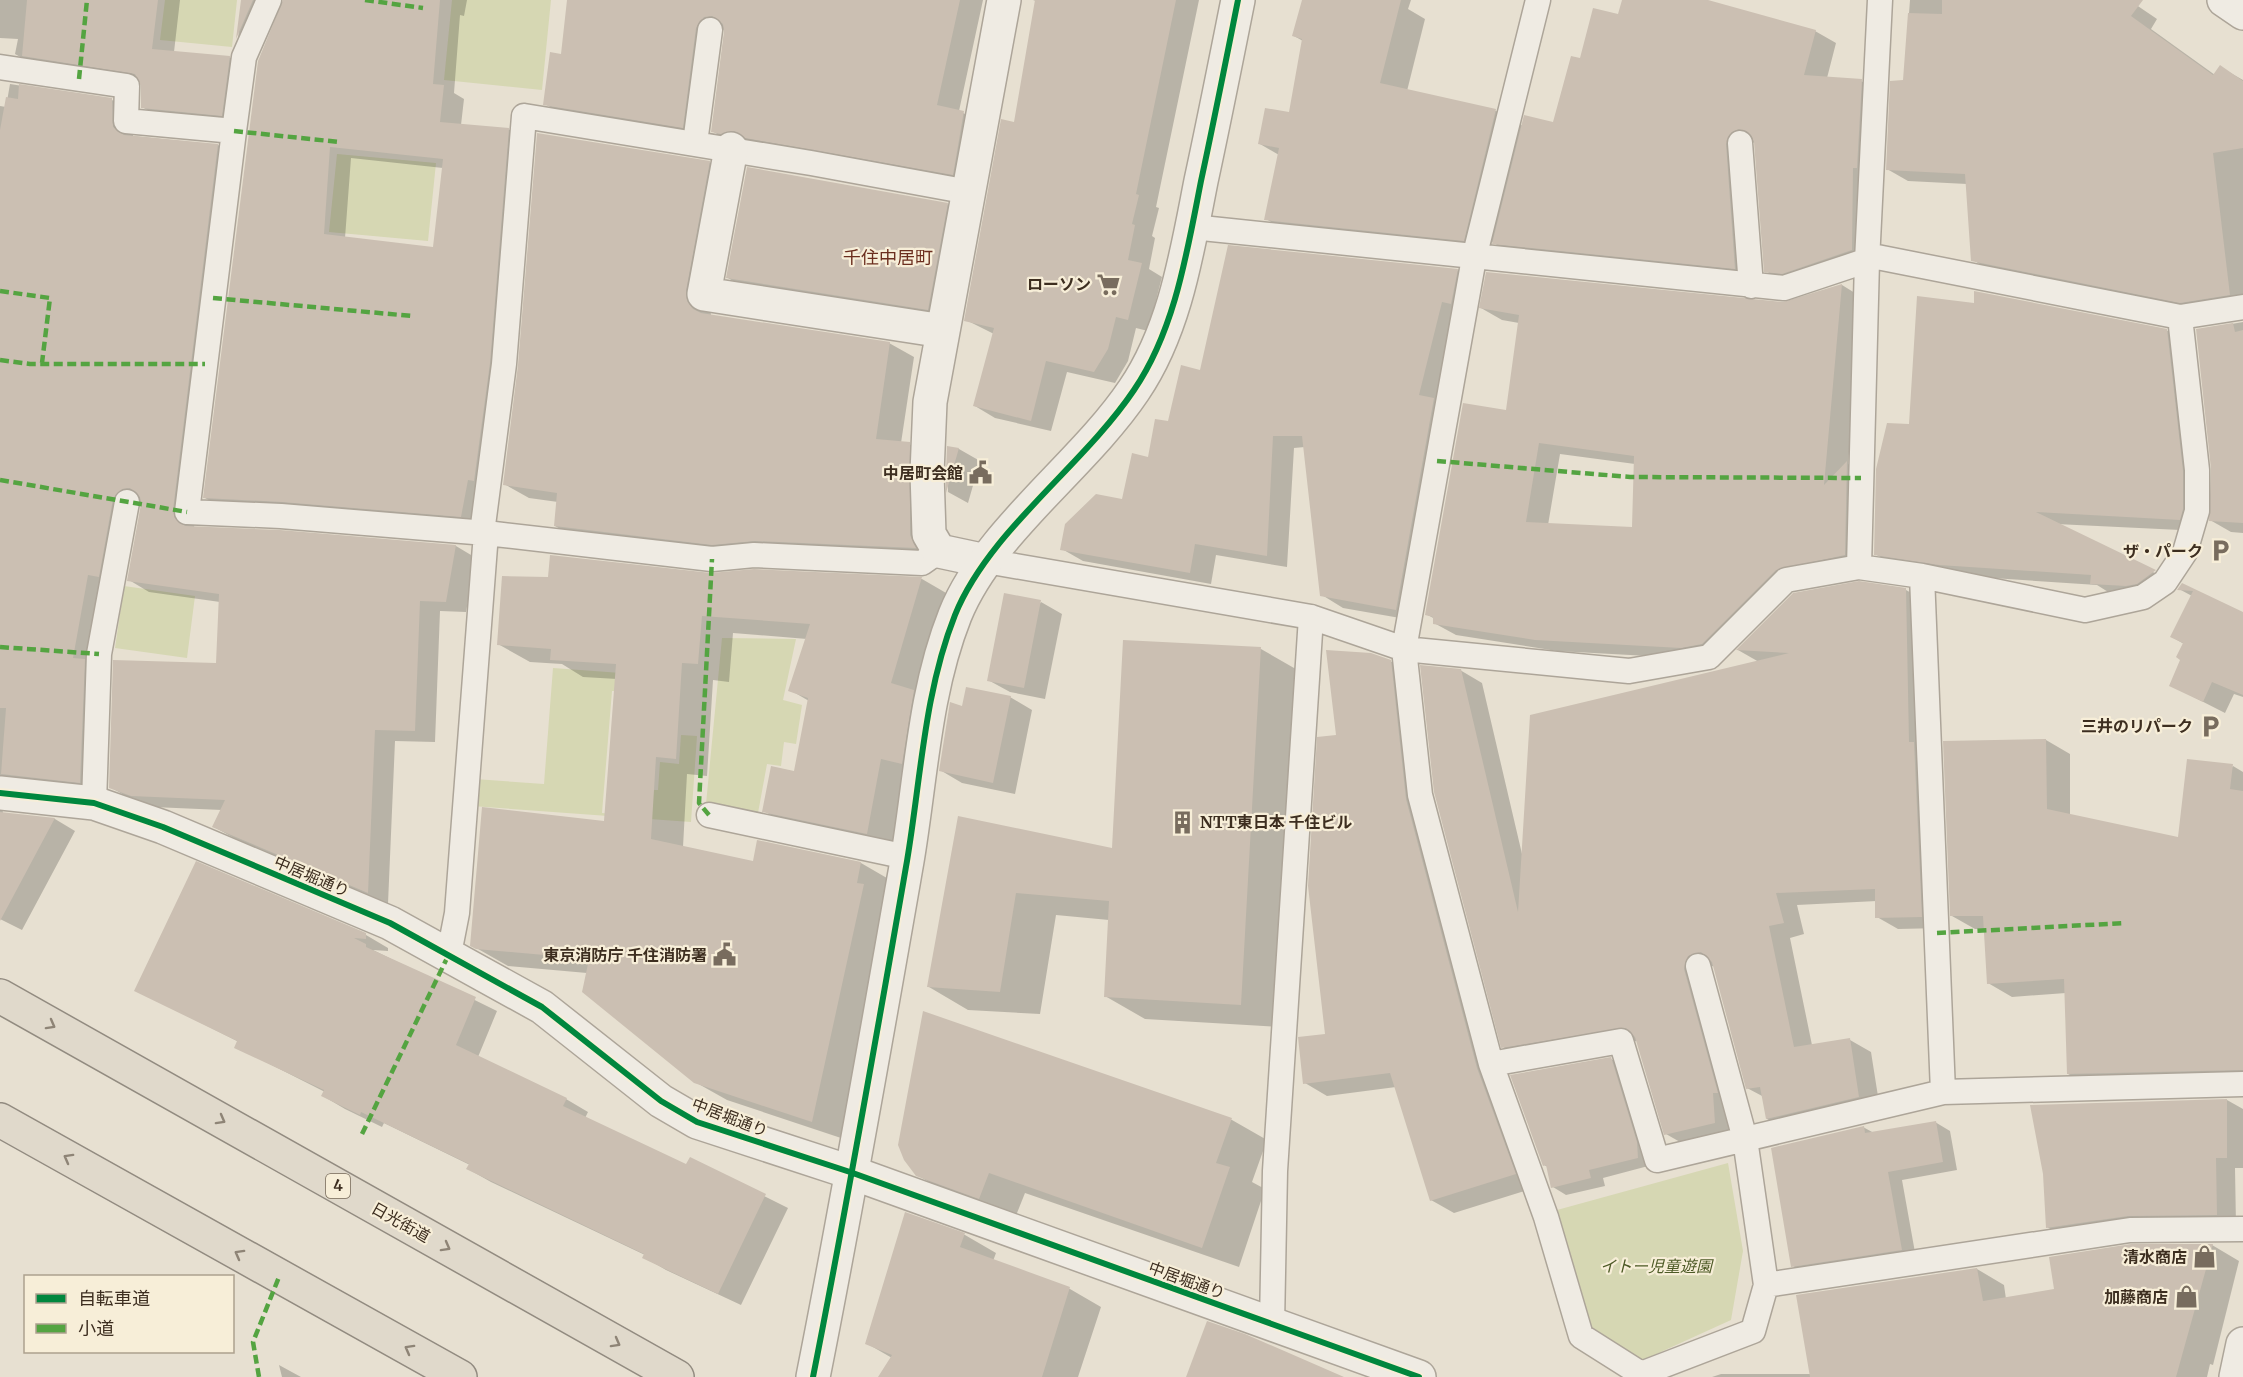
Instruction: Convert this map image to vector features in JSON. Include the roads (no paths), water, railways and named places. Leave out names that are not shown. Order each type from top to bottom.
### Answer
[{"type":"highway","name":"日光街道","points":[[0,996],[677,1377]]},
{"type":"highway","points":[[0,1120],[460,1377]]},
{"type":"street","points":[[986,561],[939,551],[929,534],[927,473],[930,402],[1004,0]]},
{"type":"street","points":[[813,1377],[907,857],[935,673],[957,611],[986,561],[1014,527],[1071,468],[1133,391],[1158,349],[1171,311],[1192,227],[1238,0]]},
{"type":"street","points":[[2224,0],[2243,13]]},
{"type":"street","points":[[731,149],[704,294],[943,331]]},
{"type":"street","name":"中居堀通り","points":[[0,793],[94,803],[163,828],[390,923],[542,1007],[661,1101],[697,1122],[850,1172],[1419,1377]]},
{"type":"street","points":[[2236,1377],[2243,1344]]},
{"type":"lane","points":[[269,0],[244,57],[187,512],[281,516],[484,533],[712,559],[754,555],[922,562],[939,551]]},
{"type":"lane","points":[[1538,0],[1474,258],[1404,649],[1420,795],[1491,1064],[1546,1217],[1581,1336],[1641,1375],[1753,1331],[1766,1285],[1745,1139],[1698,966]]},
{"type":"lane","points":[[1859,567],[1866,261],[1880,0]]},
{"type":"lane","points":[[695,143],[710,30]]},
{"type":"lane","points":[[0,67],[127,86],[126,121],[234,131]]},
{"type":"lane","points":[[449,954],[458,913],[484,533],[504,364],[524,116],[731,149],[969,192]]},
{"type":"lane","points":[[1740,143],[1750,285]]},
{"type":"lane","points":[[1192,227],[1474,258],[1784,288],[1876,257],[2180,317],[2243,307]]},
{"type":"lane","points":[[986,561],[1311,617],[1404,649],[1629,671],[1709,657],[1786,580],[1859,567],[1922,576],[2085,610],[2143,597],[2165,582],[2185,552],[2197,511],[2197,470],[2180,317]]},
{"type":"lane","points":[[94,803],[99,654],[127,502]]},
{"type":"lane","points":[[1922,576],[1943,1092]]},
{"type":"lane","points":[[1272,1324],[1275,1171],[1311,617]]},
{"type":"lane","points":[[709,815],[907,857]]},
{"type":"lane","points":[[1491,1064],[1621,1041],[1657,1160],[1943,1092],[2243,1084]]},
{"type":"lane","points":[[1766,1285],[2130,1230],[2243,1229]]},
{"type":"place","name":"ローソン","points":[[1109,284]]},
{"type":"place","name":"中居町会館","points":[[981,473]]},
{"type":"place","name":"ザ・パーク","points":[[2221,551]]},
{"type":"place","name":"三井のリパーク","points":[[2211,726]]},
{"type":"place","name":"NTT東日本 千住ビル","points":[[1182,822]]},
{"type":"place","name":"東京消防庁 千住消防署","points":[[725,955]]},
{"type":"place","name":"清水商店","points":[[2205,1257]]},
{"type":"place","name":"加藤商店","points":[[2186,1297]]},
{"type":"district","name":"千住中居町","points":[[888,258]]},
{"type":"park label","name":"イトー児童遊園","points":[[1656,1266]]}]
